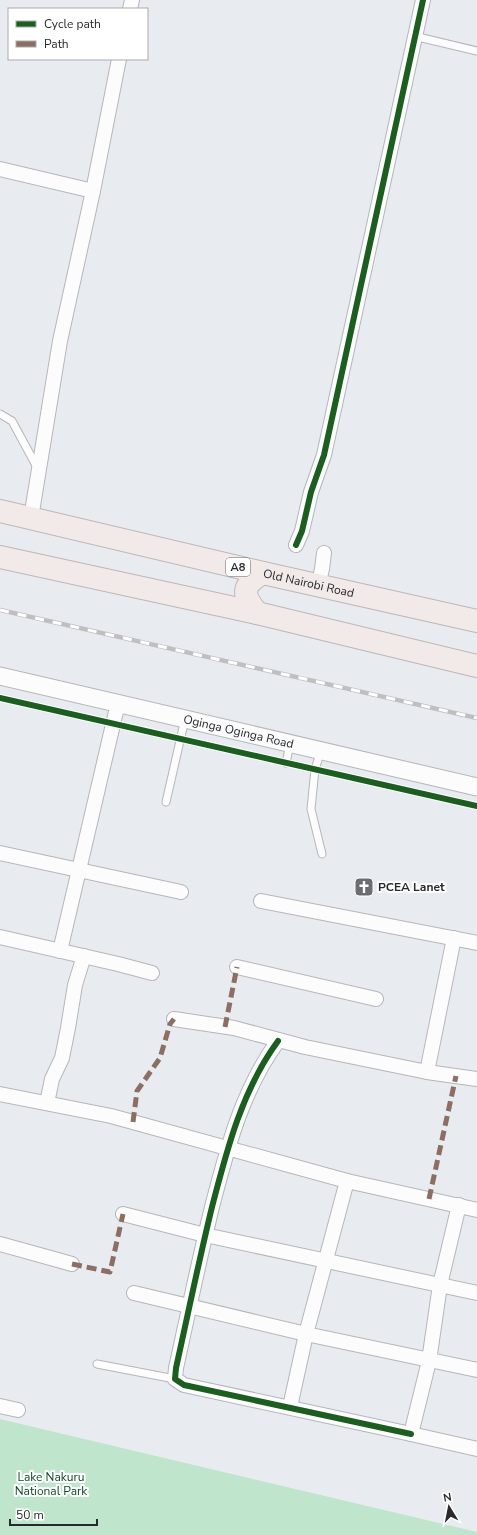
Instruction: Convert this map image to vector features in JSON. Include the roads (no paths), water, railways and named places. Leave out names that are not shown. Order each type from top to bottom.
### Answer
[{"type":"highway","name":"Old Nairobi Road","points":[[0,511],[318,586],[477,621]]},
{"type":"highway","points":[[0,557],[257,613],[477,666]]},
{"type":"highway","points":[[257,613],[246,597],[246,588],[252,579],[263,573]]},
{"type":"street","points":[[296,546],[302,531],[305,516],[324,455],[423,0]]},
{"type":"street","points":[[31,518],[35,485],[38,479],[38,469],[60,341],[93,191],[119,60]]},
{"type":"street","points":[[0,169],[93,191]]},
{"type":"street","points":[[318,586],[324,553]]},
{"type":"street","name":"Oginga Oginga Road","points":[[0,676],[116,711],[185,721],[289,746],[319,758],[477,787]]},
{"type":"street","points":[[60,951],[116,711]]},
{"type":"street","points":[[0,853],[181,892]]},
{"type":"street","points":[[261,901],[477,943]]},
{"type":"street","points":[[0,937],[152,973]]},
{"type":"street","points":[[427,1072],[454,938]]},
{"type":"street","points":[[47,1103],[52,1079],[62,1058],[75,985],[84,956]]},
{"type":"street","points":[[237,967],[376,999]]},
{"type":"street","points":[[174,1019],[234,1028],[278,1041],[427,1072],[477,1079]]},
{"type":"street","points":[[278,1041],[264,1060],[245,1100],[227,1147],[205,1235],[176,1368],[175,1379],[184,1385],[477,1449]]},
{"type":"street","points":[[0,1094],[111,1116],[347,1181],[477,1210]]},
{"type":"street","points":[[290,1407],[306,1334],[347,1181]]},
{"type":"street","points":[[411,1434],[429,1361],[440,1285],[459,1205]]},
{"type":"street","points":[[123,1214],[205,1235],[477,1293]]},
{"type":"street","points":[[0,1244],[72,1264]]},
{"type":"street","points":[[134,1293],[306,1334],[477,1370]]},
{"type":"street","points":[[0,1406],[18,1410]]},
{"type":"lane","points":[[414,36],[477,51]]},
{"type":"lane","points":[[0,414],[12,421],[38,469]]},
{"type":"lane","points":[[166,802],[185,721]]},
{"type":"lane","points":[[286,762],[289,746]]},
{"type":"lane","points":[[319,758],[311,809],[322,854]]},
{"type":"lane","points":[[97,1364],[175,1379]]},
{"type":"railway","points":[[0,610],[477,718]]},
{"type":"place","name":"PCEA Lanet","points":[[364,887]]},
{"type":"park label","name":"Lake Nakuru National Park","points":[[51,1484]]}]
